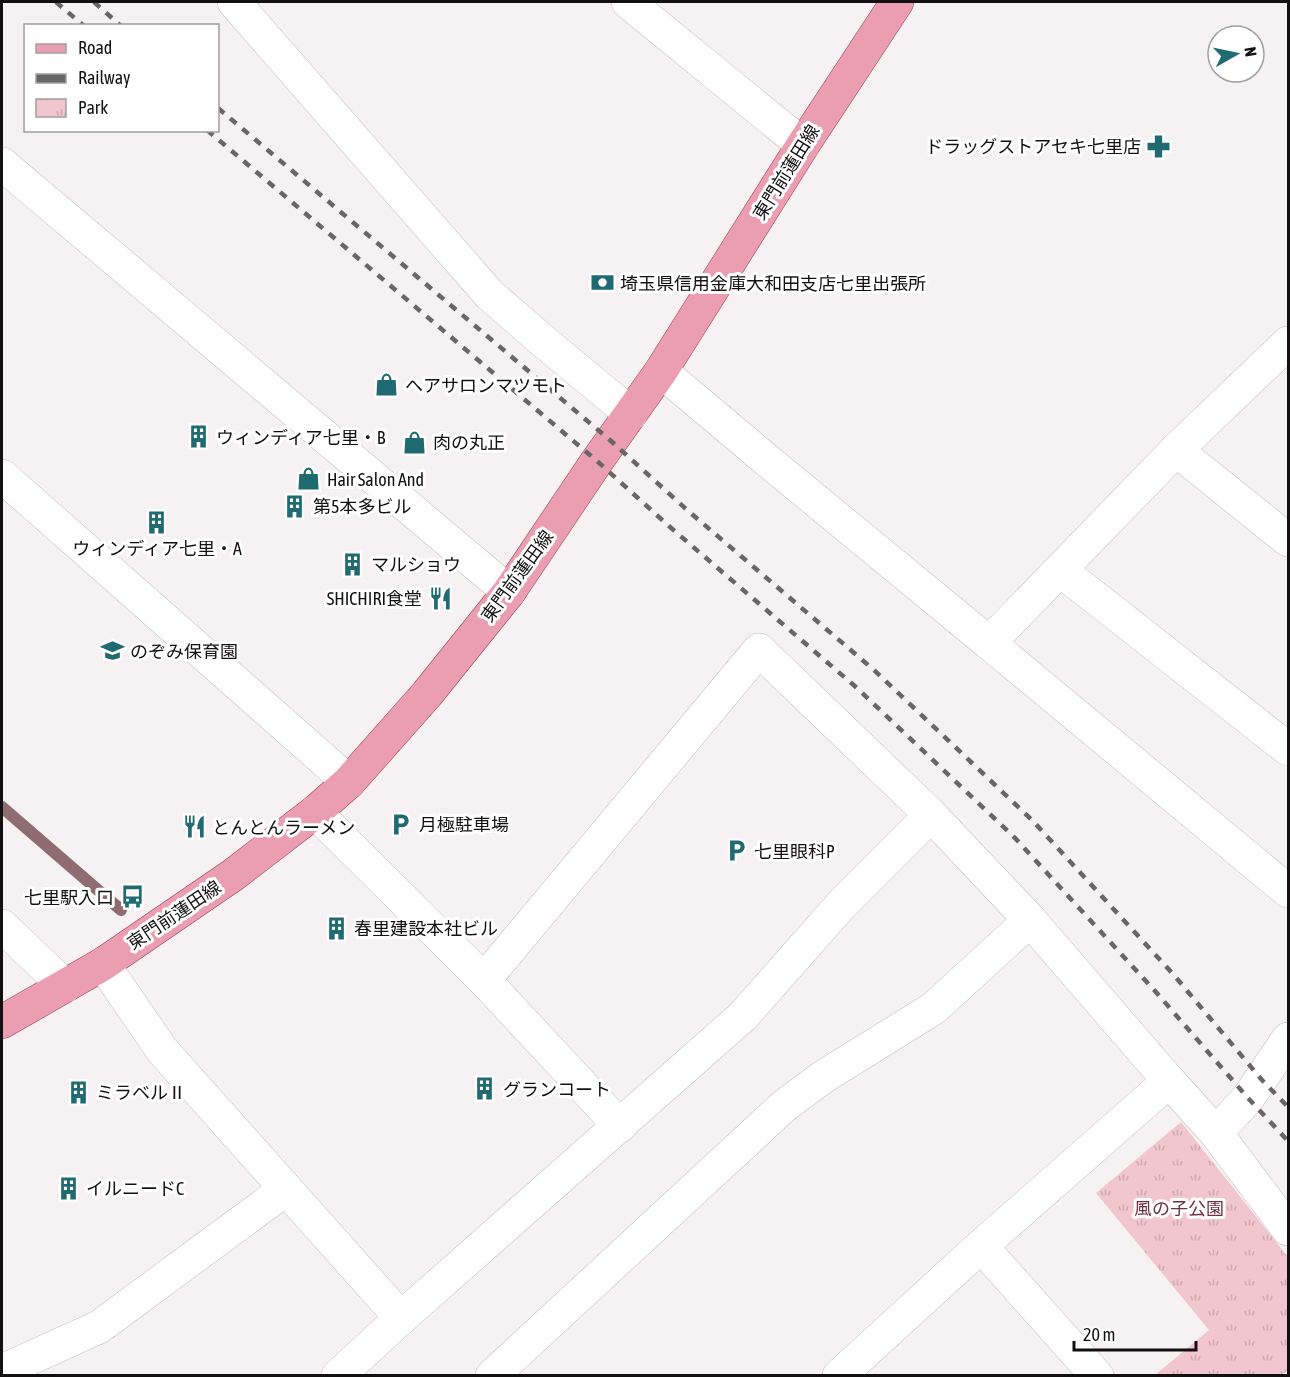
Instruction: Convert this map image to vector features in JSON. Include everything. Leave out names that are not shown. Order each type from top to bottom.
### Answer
[{"type":"main road","name":"東門前蓮田線","points":[[2,1022],[103,964],[233,875],[315,812],[349,782],[428,694],[509,592],[661,371],[803,145],[897,2]]},
{"type":"street","points":[[234,2],[489,294],[631,414]]},
{"type":"street","points":[[627,2],[803,145]]},
{"type":"street","points":[[2,164],[509,592]]},
{"type":"street","points":[[989,643],[1176,450],[1288,343]]},
{"type":"street","points":[[661,371],[1288,891]]},
{"type":"street","points":[[1176,450],[1288,540]]},
{"type":"street","points":[[2,476],[349,782]]},
{"type":"street","points":[[1060,570],[1288,750]]},
{"type":"street","points":[[484,980],[759,650],[931,815],[1030,920],[1216,1133],[1288,1229]]},
{"type":"street","points":[[315,812],[484,980],[620,1126]]},
{"type":"street","points":[[338,1376],[743,1016],[842,904],[931,815]]},
{"type":"street","points":[[498,1374],[784,1106],[823,1077],[934,1008],[1030,920]]},
{"type":"street","points":[[2,926],[65,986]]},
{"type":"street","points":[[103,964],[162,1050],[401,1318]]},
{"type":"street","points":[[1216,1133],[1248,1098],[1288,1039]]},
{"type":"street","points":[[839,1376],[981,1246],[1169,1081]]},
{"type":"street","points":[[2,1371],[99,1327],[286,1189]]},
{"type":"street","points":[[981,1246],[1097,1376]]},
{"type":"green space","name":"風の子公園","points":[[1181,1122],[1288,1257],[1288,1370],[1282,1375],[1155,1375],[1209,1330],[1096,1193]]},
{"type":"waterway","points":[[2,807],[121,910]]},
{"type":"railway","points":[[56,2],[82,24]]},
{"type":"railway","points":[[94,2],[119,24]]},
{"type":"railway","points":[[219,109],[611,441],[686,509],[874,670],[1032,820],[1173,974],[1262,1080],[1288,1107]]},
{"type":"railway","points":[[209,132],[597,461],[857,688],[1015,838],[1288,1141]]},
{"type":"place","name":"ドラッグストアセキ七里店","points":[[1159,146]]},
{"type":"place","name":"埼玉県信用金庫大和田支店七里出張所","points":[[602,283]]},
{"type":"place","name":"ヘアサロンマツモト","points":[[387,385]]},
{"type":"place","name":"ウィンディア七里・B","points":[[198,437]]},
{"type":"place","name":"肉の丸正","points":[[415,442]]},
{"type":"place","name":"Hair Salon And","points":[[309,479]]},
{"type":"place","name":"第5本多ビル","points":[[295,506]]},
{"type":"place","name":"ウィンディア七里・A","points":[[157,522]]},
{"type":"place","name":"マルショウ","points":[[353,564]]},
{"type":"place","name":"SHICHIRI食堂","points":[[440,598]]},
{"type":"place","name":"のぞみ保育園","points":[[112,651]]},
{"type":"place","name":"月極駐車場","points":[[401,824]]},
{"type":"place","name":"とんとんラーメン","points":[[194,827]]},
{"type":"place","name":"七里眼科P","points":[[736,851]]},
{"type":"place","name":"七里駅入口","points":[[132,897]]},
{"type":"place","name":"春里建設本社ビル","points":[[336,928]]},
{"type":"place","name":"グランコート","points":[[485,1089]]},
{"type":"place","name":"ミラベルⅡ","points":[[78,1092]]},
{"type":"place","name":"イルニードC","points":[[68,1188]]}]
